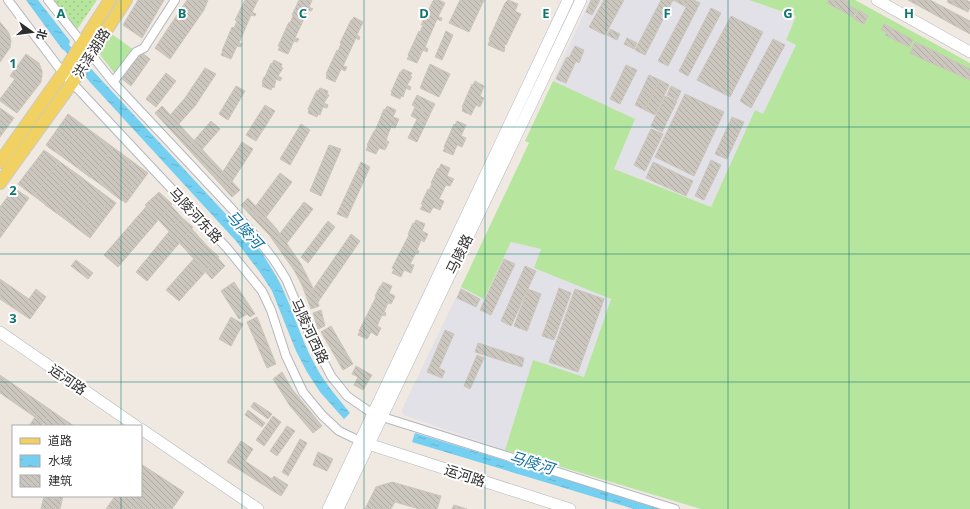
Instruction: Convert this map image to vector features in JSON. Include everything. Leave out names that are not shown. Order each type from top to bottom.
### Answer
[{"type":"main road","name":"洪泽湖路","points":[[0,162],[82,44],[109,0]]},
{"type":"main road","name":"洪泽湖路","points":[[0,183],[75,82],[91,54],[126,0]]},
{"type":"main road","points":[[0,151],[64,69]]},
{"type":"main road","points":[[0,194],[75,82]]},
{"type":"street","name":"马陵河东路","points":[[8,0],[75,82],[224,244],[258,286],[271,310],[286,356],[303,392],[322,415],[339,431],[364,443]]},
{"type":"street","name":"马陵河西路","points":[[48,0],[113,82],[231,208],[274,260],[286,279],[308,332],[332,376],[347,396],[377,416],[675,509]]},
{"type":"street","points":[[113,82],[136,52],[144,48],[175,0]]},
{"type":"street","name":"马陵路","points":[[377,416],[568,0]]},
{"type":"street","name":"马陵路","points":[[328,509],[364,443],[581,0]]},
{"type":"street","points":[[877,0],[970,52]]},
{"type":"street","name":"运河路","points":[[0,332],[135,425]]},
{"type":"street","points":[[142,431],[258,509]]},
{"type":"street","name":"马陵路","points":[[338,509],[364,443]]},
{"type":"street","name":"运河路","points":[[364,443],[570,509]]},
{"type":"shaded area","points":[[590,0],[749,0],[796,16],[786,40],[796,45],[763,115],[755,111],[711,207],[613,169],[553,81]]},
{"type":"shaded area","points":[[511,242],[542,249],[534,268],[611,298],[584,377],[533,360],[505,450],[403,415],[402,409],[461,287],[484,298]]},
{"type":"green space","points":[[52,0],[97,0],[76,31]]},
{"type":"green space","points":[[749,0],[855,0],[970,63],[970,509],[701,509],[505,450],[533,360],[584,377],[611,299],[534,268],[541,249],[511,242],[484,299],[461,287],[529,143],[525,141],[553,81],[635,119],[614,169],[711,207],[755,110],[763,114],[796,45],[786,40],[796,16]]},
{"type":"green space","points":[[109,32],[134,50],[115,74],[98,52]]},
{"type":"water","points":[[26,0],[38,0],[70,41],[69,45],[262,253],[282,287],[306,346],[317,368],[330,388],[350,413],[344,419],[320,392],[307,372],[296,351],[272,291],[259,271],[236,241],[89,81],[62,49]]},
{"type":"water","points":[[415,433],[663,509],[634,509],[412,442]]},
{"type":"building","points":[[138,0],[164,0],[142,38],[123,25]]},
{"type":"building","points":[[187,0],[208,0],[204,10],[170,59],[155,48]]},
{"type":"building","points":[[245,0],[258,0],[252,12],[256,14],[255,16],[251,15],[239,43],[242,44],[241,47],[237,46],[231,59],[221,55]]},
{"type":"building","points":[[299,0],[312,0],[309,7],[313,9],[311,11],[308,10],[295,38],[299,39],[297,42],[294,41],[288,54],[278,50],[280,46],[278,46],[289,22],[290,23]]},
{"type":"building","points":[[434,0],[439,0],[445,3],[438,17],[442,18],[441,21],[437,19],[425,47],[428,49],[427,52],[423,50],[417,63],[407,59],[409,56],[408,55]]},
{"type":"building","points":[[460,0],[484,0],[469,32],[449,23]]},
{"type":"building","points":[[508,0],[518,4],[515,11],[521,14],[506,45],[505,44],[504,46],[504,52],[488,45],[489,39],[505,3]]},
{"type":"building","points":[[591,0],[600,0],[592,15],[586,12]]},
{"type":"building","points":[[604,0],[624,0],[605,35],[589,27]]},
{"type":"building","points":[[661,0],[673,0],[645,55],[635,50]]},
{"type":"building","points":[[673,0],[690,0],[686,7]]},
{"type":"building","points":[[690,0],[700,3],[668,66],[658,61]]},
{"type":"building","points":[[829,0],[844,0],[850,3],[848,5],[857,10],[853,17],[827,3]]},
{"type":"building","points":[[908,0],[930,0],[970,21],[970,34]]},
{"type":"building","points":[[948,0],[966,0],[970,2],[968,12],[947,2]]},
{"type":"building","points":[[711,8],[721,13],[688,76],[679,71]]},
{"type":"building","points":[[859,10],[868,16],[864,24],[854,19]]},
{"type":"building","points":[[731,16],[763,32],[730,97],[697,80]]},
{"type":"building","points":[[354,17],[363,22],[357,35],[360,37],[359,40],[356,38],[343,66],[347,67],[345,71],[341,69],[335,82],[326,78],[326,74],[337,50],[338,51],[341,44],[340,43],[351,20]]},
{"type":"building","points":[[0,22],[9,33],[11,41],[10,48],[0,62]]},
{"type":"building","points":[[884,24],[913,40],[909,47],[885,35],[887,32],[881,30]]},
{"type":"building","points":[[610,29],[620,34],[617,40],[607,35]]},
{"type":"building","points":[[446,31],[453,35],[442,60],[435,57]]},
{"type":"building","points":[[627,38],[637,43],[634,49],[624,44]]},
{"type":"building","points":[[773,39],[785,45],[751,108],[740,101]]},
{"type":"building","points":[[915,42],[932,50],[927,61],[910,53]]},
{"type":"building","points":[[575,46],[584,50],[579,63],[576,61],[566,83],[556,79],[567,57],[569,58]]},
{"type":"building","points":[[932,50],[970,69],[970,80],[927,61]]},
{"type":"building","points":[[141,52],[150,59],[131,86],[122,79]]},
{"type":"building","points":[[26,54],[39,63],[42,71],[41,82],[17,113],[0,101],[0,99],[15,79],[10,76]]},
{"type":"building","points":[[274,60],[282,64],[281,67],[283,68],[278,76],[282,78],[280,81],[276,79],[274,88],[272,87],[271,90],[262,86],[262,82]]},
{"type":"building","points":[[430,64],[450,74],[439,97],[420,88]]},
{"type":"building","points":[[626,65],[637,70],[620,104],[610,99]]},
{"type":"building","points":[[205,68],[216,74],[195,106],[175,128],[166,120],[185,98]]},
{"type":"building","points":[[403,69],[412,73],[410,76],[412,77],[407,85],[411,87],[410,90],[406,88],[403,97],[401,96],[400,99],[391,95],[391,92],[400,72]]},
{"type":"building","points":[[166,73],[176,81],[156,107],[146,99]]},
{"type":"building","points":[[649,75],[660,80],[645,110],[635,105]]},
{"type":"building","points":[[660,80],[669,85],[655,115],[645,110]]},
{"type":"building","points":[[475,81],[484,86],[480,96],[484,98],[480,107],[476,105],[471,115],[462,111],[462,107],[472,84],[473,85]]},
{"type":"building","points":[[236,86],[245,91],[228,120],[219,114]]},
{"type":"building","points":[[671,86],[681,91],[677,100],[667,95]]},
{"type":"building","points":[[320,88],[328,91],[327,94],[329,95],[324,103],[328,105],[327,108],[323,107],[320,115],[318,114],[317,117],[308,113],[308,109],[317,90],[318,91]]},
{"type":"building","points":[[685,94],[724,112],[694,176],[655,157]]},
{"type":"building","points":[[417,95],[435,104],[430,114],[412,105]]},
{"type":"building","points":[[665,96],[677,101],[662,132],[651,126]]},
{"type":"building","points":[[265,105],[275,111],[256,141],[246,135]]},
{"type":"building","points":[[162,106],[240,190],[232,197],[155,113]]},
{"type":"building","points":[[387,106],[396,110],[393,117],[399,119],[395,128],[391,127],[386,140],[389,142],[385,150],[379,148],[376,154],[366,150],[367,145],[375,131],[384,109],[385,110]]},
{"type":"building","points":[[415,107],[430,114],[426,123],[411,116]]},
{"type":"building","points":[[0,108],[14,118],[0,137]]},
{"type":"building","points":[[68,114],[148,173],[126,203],[46,145]]},
{"type":"building","points":[[70,117],[82,125],[60,155],[48,147]]},
{"type":"building","points":[[732,117],[744,122],[727,159],[715,154]]},
{"type":"building","points":[[417,119],[426,123],[417,142],[408,138]]},
{"type":"building","points":[[211,121],[220,129],[199,153],[190,145]]},
{"type":"building","points":[[457,121],[466,125],[461,136],[466,138],[462,147],[457,145],[453,155],[443,151],[454,124],[455,125]]},
{"type":"building","points":[[301,124],[310,130],[290,165],[280,159]]},
{"type":"building","points":[[651,129],[663,134],[645,171],[634,165]]},
{"type":"building","points":[[101,139],[113,148],[91,178],[79,169]]},
{"type":"building","points":[[242,142],[253,149],[231,183],[220,176]]},
{"type":"building","points":[[329,145],[341,149],[321,196],[310,191]]},
{"type":"building","points":[[44,150],[116,203],[90,238],[18,184]]},
{"type":"building","points":[[47,153],[59,161],[34,196],[22,187]]},
{"type":"building","points":[[711,160],[721,165],[704,200],[695,196]]},
{"type":"building","points":[[131,161],[144,171],[122,201],[109,191]]},
{"type":"building","points":[[361,162],[370,167],[347,218],[337,214]]},
{"type":"building","points":[[653,162],[693,181],[686,196],[646,178]]},
{"type":"building","points":[[441,164],[450,168],[447,176],[454,179],[450,186],[446,185],[439,199],[444,201],[440,210],[433,207],[430,213],[420,209],[423,205],[421,204]]},
{"type":"building","points":[[71,170],[84,179],[58,214],[45,205]]},
{"type":"building","points":[[280,173],[292,182],[264,220],[252,211]]},
{"type":"building","points":[[14,188],[29,198],[0,238],[0,207]]},
{"type":"building","points":[[98,190],[110,199],[85,234],[72,224]]},
{"type":"building","points":[[159,192],[172,204],[118,267],[104,255]]},
{"type":"building","points":[[159,192],[225,266],[212,279],[145,205]]},
{"type":"building","points":[[248,198],[276,228],[301,264],[312,286],[319,306],[311,309],[302,285],[294,270],[270,236],[241,205]]},
{"type":"building","points":[[304,202],[313,209],[287,243],[278,236]]},
{"type":"building","points":[[181,217],[193,227],[147,281],[136,272]]},
{"type":"building","points":[[416,220],[425,224],[422,231],[428,234],[424,242],[421,240],[417,250],[419,251],[418,254],[416,253],[410,264],[414,265],[411,273],[404,270],[401,277],[392,273],[394,269],[392,268],[409,235],[408,234],[413,223],[414,224]]},
{"type":"building","points":[[328,221],[335,227],[308,263],[301,257]]},
{"type":"building","points":[[351,234],[360,241],[318,302],[309,295]]},
{"type":"building","points":[[206,245],[219,257],[179,301],[166,290]]},
{"type":"building","points":[[504,259],[515,264],[491,315],[480,310]]},
{"type":"building","points":[[76,260],[93,273],[88,279],[71,266]]},
{"type":"building","points":[[525,266],[536,271],[511,326],[501,321]]},
{"type":"building","points":[[0,279],[29,299],[36,289],[46,297],[30,319],[0,299]]},
{"type":"building","points":[[234,282],[255,314],[250,317],[247,314],[239,319],[221,291]]},
{"type":"building","points":[[383,282],[392,286],[389,293],[395,296],[391,304],[388,303],[384,312],[386,313],[385,316],[382,315],[377,326],[381,328],[377,336],[371,332],[367,339],[358,335],[359,331]]},
{"type":"building","points":[[559,288],[571,293],[554,340],[542,336]]},
{"type":"building","points":[[461,289],[480,299],[476,307],[457,298]]},
{"type":"building","points":[[528,289],[541,294],[527,331],[514,326]]},
{"type":"building","points":[[575,289],[604,299],[578,372],[549,362]]},
{"type":"building","points":[[321,310],[325,326],[318,329],[313,313]]},
{"type":"building","points":[[231,317],[243,324],[231,346],[219,339]]},
{"type":"building","points":[[257,317],[276,364],[267,368],[247,322]]},
{"type":"building","points":[[331,326],[353,364],[343,370],[321,332]]},
{"type":"building","points":[[445,330],[454,334],[447,350],[438,346]]},
{"type":"building","points":[[478,343],[524,358],[522,367],[475,352]]},
{"type":"building","points":[[438,346],[447,350],[439,368],[445,371],[442,378],[427,372]]},
{"type":"building","points":[[477,355],[484,358],[470,389],[464,386]]},
{"type":"building","points":[[356,366],[372,375],[363,390],[354,385],[358,377],[352,374]]},
{"type":"building","points":[[282,372],[292,389],[322,426],[313,433],[290,406],[273,379]]},
{"type":"building","points":[[0,375],[73,425],[47,425],[0,393]]},
{"type":"building","points":[[254,402],[272,414],[268,419],[251,407]]},
{"type":"building","points":[[43,405],[52,411],[42,425],[30,425]]},
{"type":"building","points":[[248,410],[265,423],[262,427],[245,415]]},
{"type":"building","points":[[273,416],[281,422],[264,446],[256,440]]},
{"type":"building","points":[[287,426],[295,431],[277,456],[270,451]]},
{"type":"building","points":[[300,439],[307,443],[288,476],[282,472]]},
{"type":"building","points":[[241,441],[253,449],[245,461],[272,479],[274,476],[288,485],[281,496],[227,462]]},
{"type":"building","points":[[318,452],[333,459],[327,471],[313,465]]},
{"type":"building","points":[[142,465],[184,492],[172,509],[106,509],[114,497],[142,497]]},
{"type":"building","points":[[392,482],[441,496],[437,509],[419,509],[395,502],[391,509],[365,509],[376,487]]},
{"type":"building","points":[[44,497],[62,500],[60,509],[41,509]]},
{"type":"building","points":[[51,497],[63,497],[62,500]]},
{"type":"building","points":[[454,505],[467,509],[452,509]]},
{"type":"water label","name":"马陵河","points":[[245,229]]},
{"type":"water label","name":"马陵河","points":[[532,462]]}]
